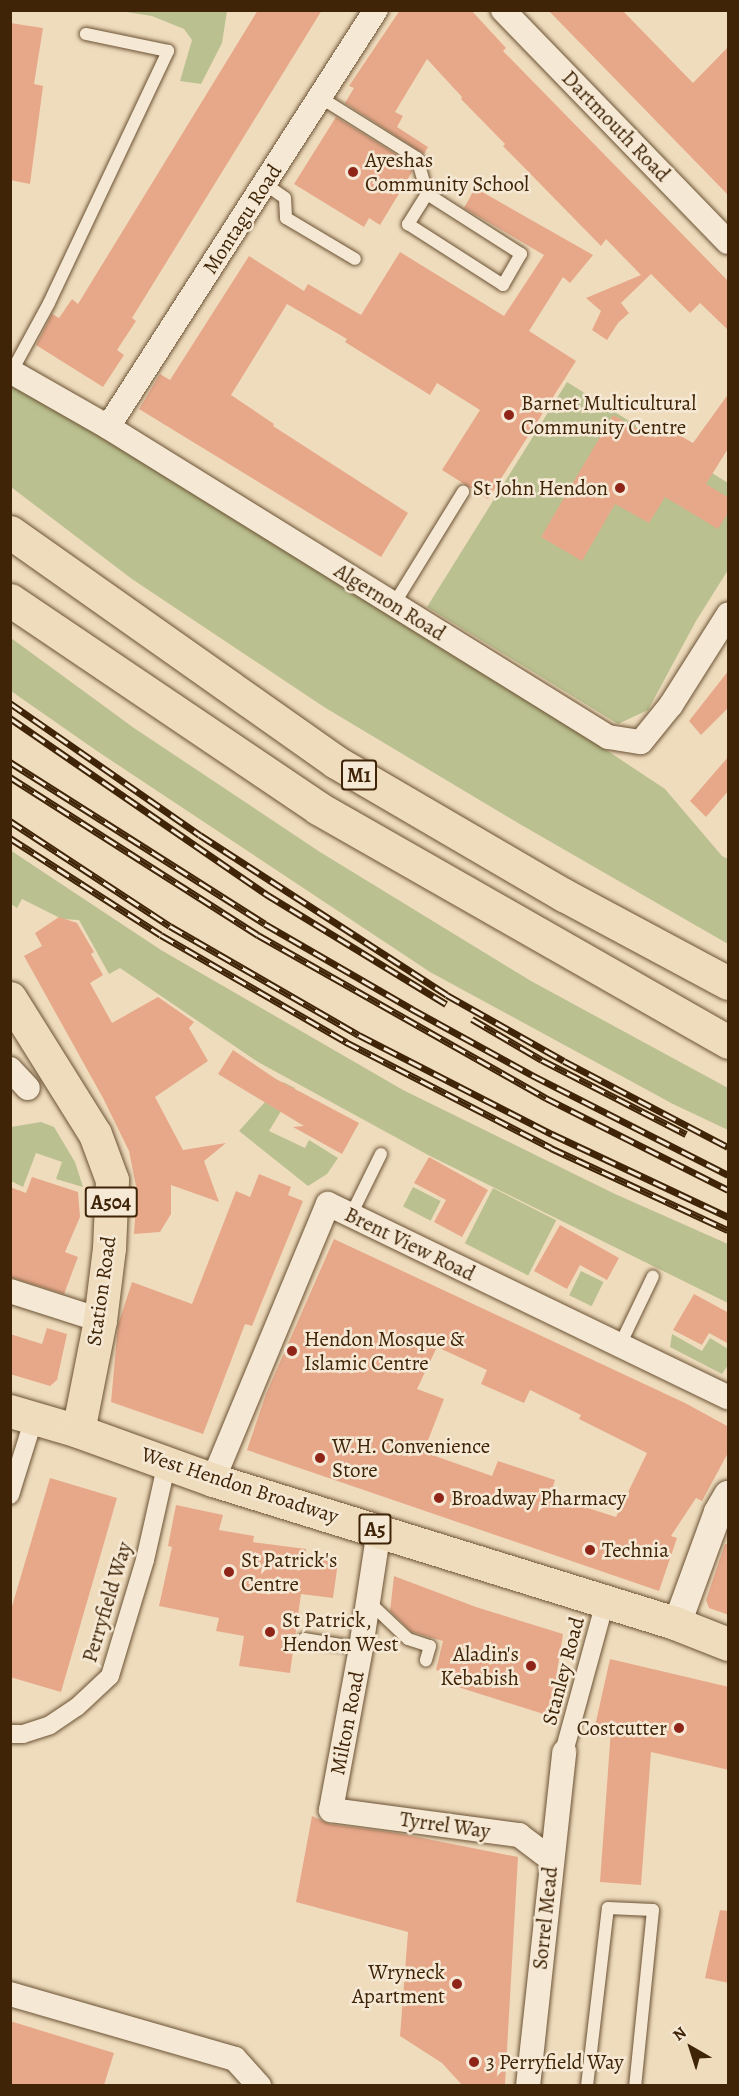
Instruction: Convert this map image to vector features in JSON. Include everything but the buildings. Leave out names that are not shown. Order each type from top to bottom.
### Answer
[{"type":"main road","name":"M1","points":[[10,532],[336,762],[564,895],[729,983]]},
{"type":"main road","name":"M1","points":[[10,600],[318,808],[729,1042]]},
{"type":"main road","name":"Station Road","points":[[10,998],[95,1134],[112,1180],[109,1248],[100,1320],[78,1431]]},
{"type":"main road","name":"West Hendon Broadway","points":[[22,1414],[78,1431],[213,1480],[677,1624]]},
{"type":"main road","name":"A5","points":[[677,1624],[729,1644]]},
{"type":"street","name":"Montagu Road","points":[[108,426],[265,184],[318,96],[376,10]]},
{"type":"street","name":"Dartmouth Road","points":[[503,10],[729,242]]},
{"type":"street","name":"Algernon Road","points":[[11,371],[108,426],[608,737],[641,742],[671,705],[729,615]]},
{"type":"street","points":[[10,1069],[28,1088]]},
{"type":"street","name":"Brent View Road","points":[[213,1480],[328,1204],[729,1397]]},
{"type":"street","points":[[10,1291],[100,1320]]},
{"type":"street","points":[[10,1495],[22,1414]]},
{"type":"street","name":"Perryfield Way","points":[[10,1734],[23,1734],[50,1725],[77,1707],[110,1676],[145,1560],[167,1462]]},
{"type":"street","points":[[677,1624],[725,1507]]},
{"type":"street","name":"Milton Road","points":[[331,1810],[362,1648],[379,1530]]},
{"type":"street","name":"Stanley Road","points":[[564,1752],[604,1602]]},
{"type":"street","name":"Sorrel Mead","points":[[528,2085],[564,1752]]},
{"type":"street","name":"Tyrrel Way","points":[[331,1810],[519,1835],[551,1859]]},
{"type":"street","points":[[10,1994],[235,2059],[260,2085]]},
{"type":"lane","points":[[11,371],[49,303],[168,51],[86,34]]},
{"type":"lane","points":[[318,96],[417,158],[427,194],[521,254],[504,285],[408,224],[427,194]]},
{"type":"lane","points":[[265,184],[285,198],[286,218],[354,259]]},
{"type":"lane","points":[[394,604],[463,492]]},
{"type":"lane","points":[[351,1215],[381,1154]]},
{"type":"lane","points":[[620,1345],[653,1276]]},
{"type":"lane","points":[[369,1601],[408,1639],[430,1646],[426,1660]]},
{"type":"lane","points":[[304,1638],[362,1648]]},
{"type":"lane","points":[[587,2085],[608,1908],[653,1910],[635,2085]]},
{"type":"green space","points":[[120,11],[227,11],[222,43],[201,84],[180,81],[192,40],[184,29],[152,16]]},
{"type":"green space","points":[[10,380],[525,696],[665,789],[722,856],[728,859],[728,944],[518,823],[324,707],[132,579],[11,487]]},
{"type":"green space","points":[[567,382],[728,483],[728,570],[696,621],[648,710],[618,724],[427,607]]},
{"type":"green space","points":[[11,638],[134,728],[320,852],[531,981],[728,1088],[728,1130],[673,1104],[430,972],[97,751],[11,691]]},
{"type":"green space","points":[[10,850],[161,950],[403,1090],[615,1194],[728,1244],[728,1303],[430,1156],[258,1062],[120,968],[109,974],[79,920],[62,919],[22,899],[17,908],[11,904]]},
{"type":"green space","points":[[283,1082],[295,1088],[269,1131],[305,1148],[309,1140],[338,1158],[327,1174],[308,1186],[239,1131]]},
{"type":"green space","points":[[41,1122],[54,1127],[75,1162],[83,1187],[56,1179],[62,1162],[36,1153],[23,1187],[11,1181],[11,1127]]},
{"type":"green space","points":[[413,1187],[441,1201],[431,1221],[403,1207]]},
{"type":"green space","points":[[493,1188],[556,1220],[528,1275],[465,1243]]},
{"type":"green space","points":[[581,1271],[603,1282],[592,1306],[569,1295]]},
{"type":"green space","points":[[672,1334],[702,1351],[710,1338],[728,1349],[728,1365],[722,1374],[670,1347]]},
{"type":"railway","points":[[10,703],[200,835],[447,995],[564,1061],[728,1147]]},
{"type":"railway","points":[[10,718],[266,894],[446,1004]]},
{"type":"railway","points":[[10,762],[265,924],[412,1009],[532,1075],[728,1175]]},
{"type":"railway","points":[[10,777],[258,935],[546,1098],[728,1190]]},
{"type":"railway","points":[[10,821],[170,926],[359,1035],[552,1134],[728,1217]]},
{"type":"railway","points":[[10,838],[161,935],[346,1042],[551,1148],[728,1230]]},
{"type":"railway","points":[[472,1019],[542,1060],[686,1134]]},
{"type":"place","name":"Ayeshas Community School","points":[[353,172]]},
{"type":"place","name":"Barnet Multicultural Community Centre","points":[[509,415]]},
{"type":"place","name":"St John Hendon","points":[[620,488]]},
{"type":"place","name":"Hendon Mosque & Islamic Centre","points":[[292,1351]]},
{"type":"place","name":"W.H. Convenience Store","points":[[320,1458]]},
{"type":"place","name":"Broadway Pharmacy","points":[[439,1498]]},
{"type":"place","name":"Technia","points":[[590,1550]]},
{"type":"place","name":"St Patrick's Centre","points":[[229,1572]]},
{"type":"place","name":"St Patrick, Hendon West","points":[[270,1632]]},
{"type":"place","name":"Aladin's Kebabish","points":[[531,1666]]},
{"type":"place","name":"Costcutter","points":[[679,1728]]},
{"type":"place","name":"Wryneck Apartment","points":[[457,1984]]},
{"type":"place","name":"3 Perryfield Way","points":[[474,2062]]}]
